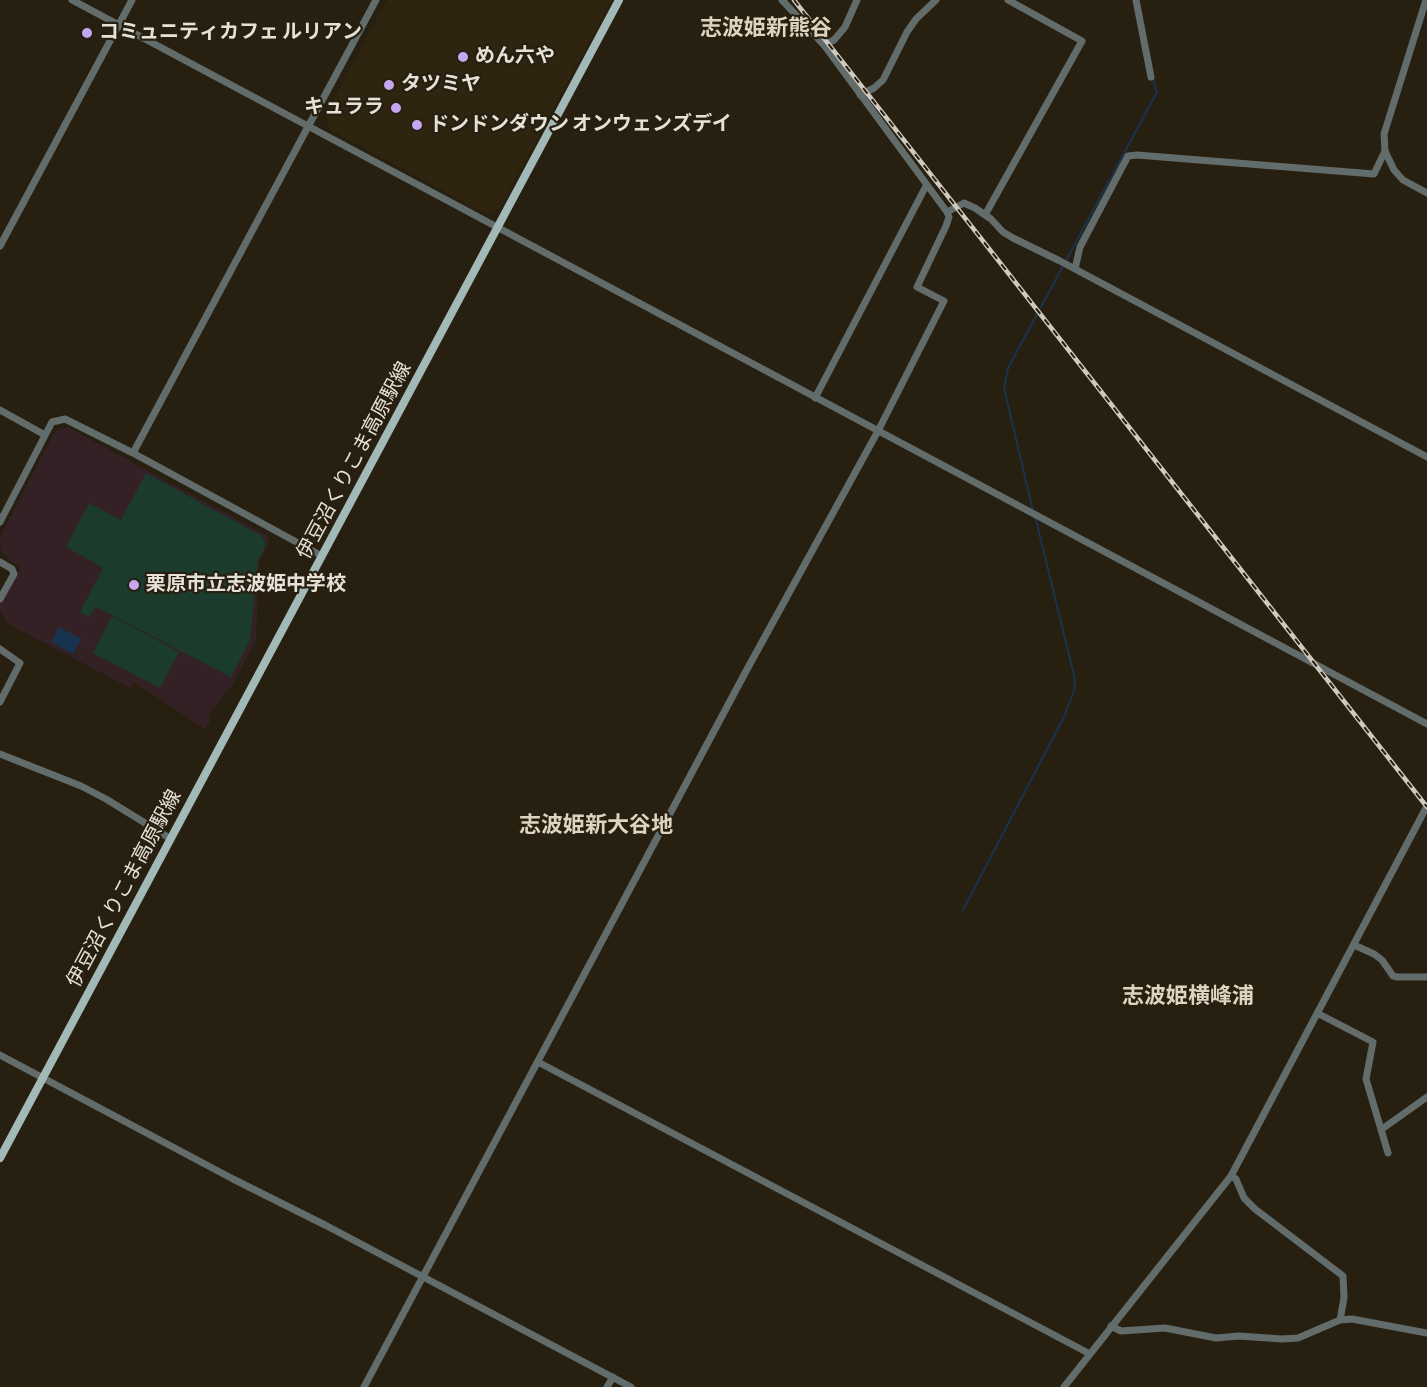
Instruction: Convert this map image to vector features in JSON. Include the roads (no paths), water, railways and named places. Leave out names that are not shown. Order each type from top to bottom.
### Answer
[{"type":"main road","name":"伊豆沼くりこま高原駅線","points":[[0,1158],[619,0]]},
{"type":"street","points":[[72,0],[1427,724]]},
{"type":"street","points":[[0,246],[132,0]]},
{"type":"street","points":[[133,453],[376,0]]},
{"type":"street","points":[[364,1387],[745,673],[878,431],[944,301],[917,287],[946,226],[949,217],[947,212],[824,45],[782,0]]},
{"type":"street","points":[[824,45],[834,40],[845,27],[856,0]]},
{"type":"street","points":[[860,95],[883,80],[907,32],[916,19],[936,0]]},
{"type":"street","points":[[985,215],[1082,41],[1008,0]]},
{"type":"street","points":[[1136,0],[1150,77]]},
{"type":"street","points":[[1426,0],[1384,134],[1385,151],[1394,170],[1403,180],[1427,193]]},
{"type":"street","points":[[1072,267],[1080,247],[1128,156],[1374,174],[1385,151]]},
{"type":"street","points":[[815,398],[926,186]]},
{"type":"street","points":[[947,212],[964,203],[985,215],[1013,238],[1072,267],[1427,457]]},
{"type":"street","points":[[0,410],[45,435]]},
{"type":"street","points":[[0,522],[52,422],[65,419],[133,453],[322,556]]},
{"type":"street","points":[[0,562],[12,569],[14,574],[0,599]]},
{"type":"street","points":[[0,649],[21,663],[0,702]]},
{"type":"street","points":[[0,754],[81,786],[171,839]]},
{"type":"street","points":[[1064,1387],[1231,1176],[1427,806]]},
{"type":"street","points":[[1354,945],[1382,960],[1393,975],[1427,977]]},
{"type":"street","points":[[1317,1013],[1373,1042],[1366,1079],[1388,1153]]},
{"type":"street","points":[[0,1055],[631,1387]]},
{"type":"street","points":[[538,1062],[1090,1354]]},
{"type":"street","points":[[1382,1129],[1427,1097]]},
{"type":"street","points":[[1231,1176],[1236,1179],[1244,1198],[1255,1209],[1343,1276],[1344,1298],[1340,1320]]},
{"type":"street","points":[[1111,1326],[1121,1331],[1165,1328],[1216,1338],[1239,1336],[1282,1339],[1298,1338],[1340,1320],[1352,1318],[1427,1333]]},
{"type":"street","points":[[607,1387],[613,1377]]},
{"type":"water","points":[[59,627],[81,639],[73,654],[51,642]]},
{"type":"waterway","points":[[1033,511],[1004,388],[1008,368],[1157,92],[1153,79]]},
{"type":"waterway","points":[[963,910],[1064,717],[1075,688],[1074,675],[1035,516]]},
{"type":"railway","points":[[794,0],[1427,807]]},
{"type":"place","name":"コミュニティカフェ ルリアン","points":[[87,33]]},
{"type":"place","name":"めん六や","points":[[463,57]]},
{"type":"place","name":"タツミヤ","points":[[389,85]]},
{"type":"place","name":"キュララ","points":[[396,108]]},
{"type":"place","name":"ドンドンダウン オンウェンズデイ","points":[[417,125]]},
{"type":"place","name":"栗原市立志波姫中学校","points":[[134,585]]},
{"type":"district","name":"志波姫新熊谷","points":[[766,29]]},
{"type":"district","name":"志波姫新大谷地","points":[[596,826]]},
{"type":"district","name":"志波姫横峰浦","points":[[1188,997]]}]
